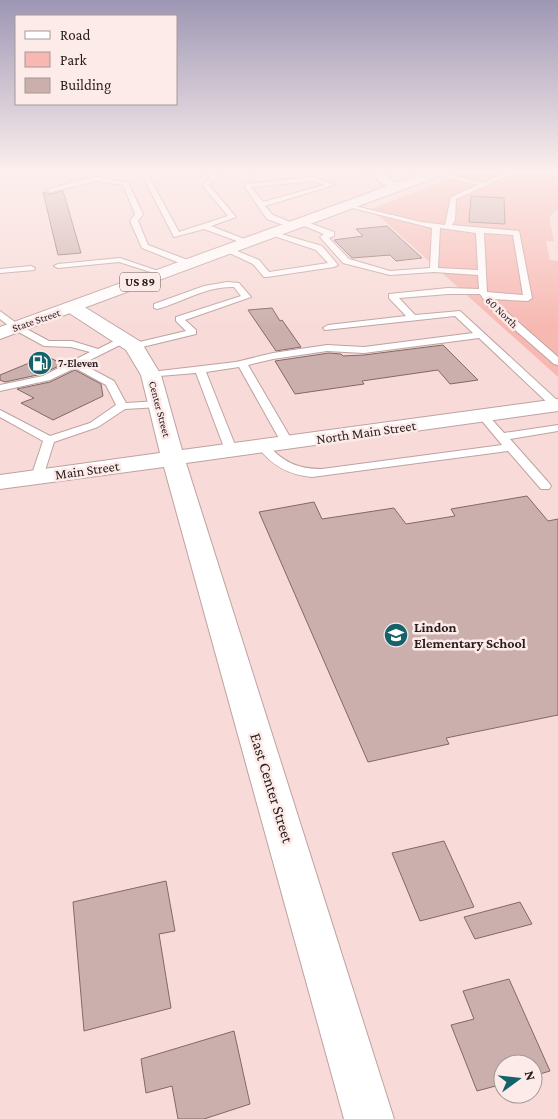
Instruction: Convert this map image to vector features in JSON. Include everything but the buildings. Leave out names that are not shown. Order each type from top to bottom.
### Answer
[{"type":"street","name":"US 89","points":[[72,308],[297,224]]},
{"type":"street","name":"State Street","points":[[8,330],[72,308]]},
{"type":"street","name":"Center Street","points":[[72,308],[129,343],[151,375],[173,458]]},
{"type":"street","name":"North Main Street","points":[[173,458],[557,405]]},
{"type":"street","name":"Main Street","points":[[0,482],[173,458]]},
{"type":"street","name":"East Center Street","points":[[173,458],[369,1119]]},
{"type":"lane","points":[[135,223],[145,246],[149,249],[190,264]]},
{"type":"lane","points":[[170,223],[177,236],[217,223]]},
{"type":"lane","points":[[413,318],[392,296],[448,290],[528,298],[516,233],[447,228],[424,223]]},
{"type":"lane","points":[[447,228],[449,223]]},
{"type":"lane","points":[[297,224],[331,234],[324,238],[346,262],[390,273],[434,270],[482,273]]},
{"type":"lane","points":[[434,270],[436,226]]},
{"type":"lane","points":[[206,227],[248,242]]},
{"type":"lane","name":"60 North","points":[[480,231],[484,294],[492,305],[558,362]]},
{"type":"lane","points":[[227,250],[256,262],[267,275],[334,265],[319,248],[274,233]]},
{"type":"lane","points":[[58,266],[120,260],[163,274]]},
{"type":"lane","points":[[0,271],[31,268]]},
{"type":"lane","points":[[0,388],[46,378],[99,352],[129,343],[193,332],[178,319],[157,306],[208,288],[226,284],[236,285],[247,297],[178,319]]},
{"type":"lane","points":[[328,328],[457,313],[557,405]]},
{"type":"lane","points":[[0,314],[8,330],[47,344],[72,344],[99,352]]},
{"type":"lane","points":[[151,375],[242,364],[273,356],[327,348],[364,350],[482,335]]},
{"type":"lane","points":[[75,364],[110,383],[122,406]]},
{"type":"lane","points":[[242,364],[287,442]]},
{"type":"lane","points":[[200,369],[231,450]]},
{"type":"lane","points":[[0,414],[49,440],[94,426],[122,406],[159,404]]},
{"type":"lane","points":[[483,416],[545,486]]},
{"type":"lane","points":[[501,437],[558,428]]},
{"type":"lane","points":[[37,477],[49,440]]},
{"type":"lane","points":[[263,446],[274,459],[288,468],[308,473],[322,473],[510,447]]},
{"type":"green space","points":[[387,223],[550,223],[554,241],[546,241],[550,260],[558,261],[558,377]]},
{"type":"place","name":"7-Eleven","points":[[40,363]]},
{"type":"place","name":"Lindon Elementary School","points":[[396,635]]}]
